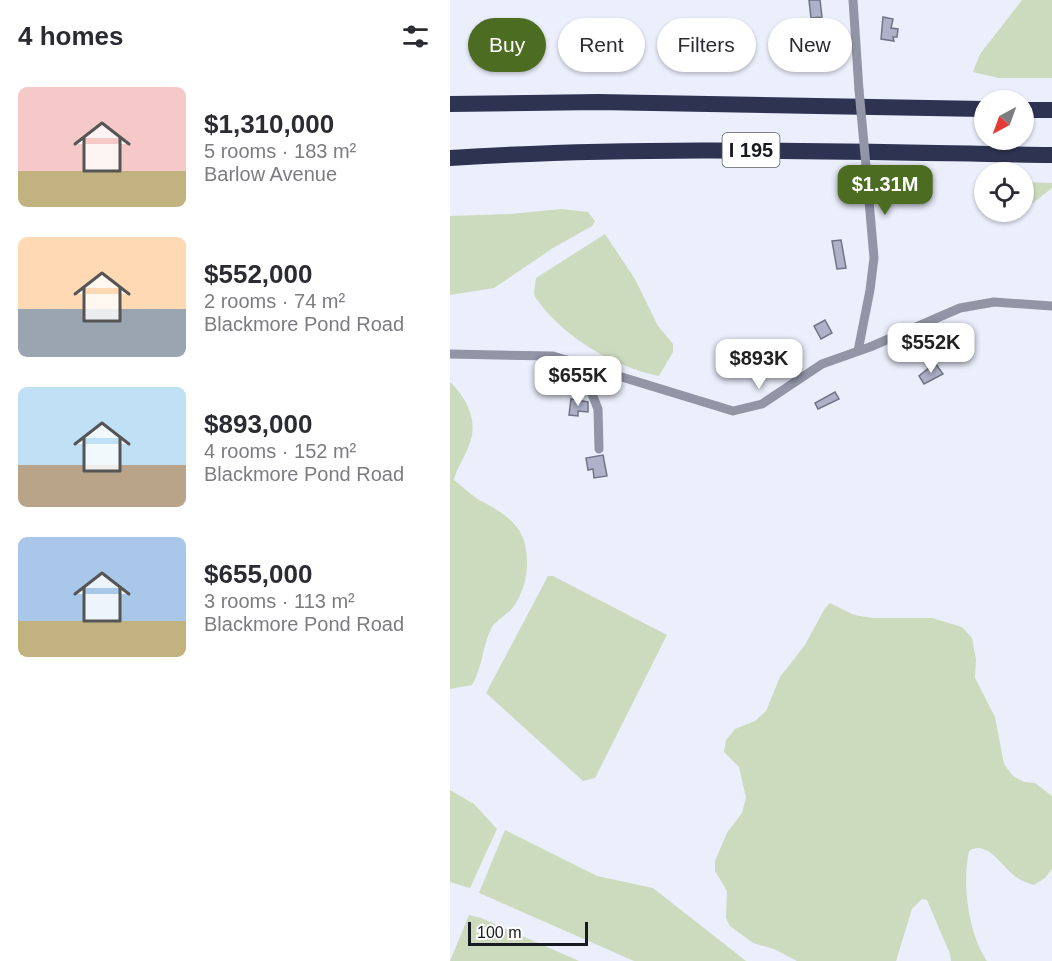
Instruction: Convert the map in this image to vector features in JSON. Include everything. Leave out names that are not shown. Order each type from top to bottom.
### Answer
[{"type":"highway","name":"I 195","points":[[450,104],[598,102],[974,109]]},
{"type":"highway","points":[[1034,110],[1052,110]]},
{"type":"highway","name":"I 195","points":[[450,158],[547,152],[712,149],[1052,155]]},
{"type":"street","points":[[853,0],[874,258],[858,351]]},
{"type":"street","points":[[450,354],[544,356],[567,360],[692,401],[733,411],[762,404],[822,364],[960,308],[978,304],[1012,302],[1052,306]]},
{"type":"street","points":[[567,360],[592,393],[598,409],[599,449]]},
{"type":"green space","points":[[1022,0],[1052,0],[1052,78],[999,78],[973,72],[980,54]]},
{"type":"green space","points":[[1034,182],[1052,183],[1052,188],[1034,202]]},
{"type":"green space","points":[[561,209],[588,212],[595,221],[592,226],[553,248],[494,288],[450,295],[450,216]]},
{"type":"green space","points":[[605,234],[635,279],[658,326],[673,344],[673,352],[659,376],[624,365],[590,348],[560,325],[535,297],[536,278]]},
{"type":"green space","points":[[450,382],[462,395],[470,411],[473,428],[469,445],[454,480],[502,513],[516,526],[521,533],[527,552],[527,564],[521,594],[513,607],[491,629],[472,685],[450,689]]},
{"type":"green space","points":[[548,576],[553,576],[667,635],[595,778],[583,781],[486,693]]},
{"type":"green space","points":[[830,603],[854,615],[873,618],[932,618],[962,627],[972,638],[976,659],[975,678],[995,717],[1004,764],[1013,776],[1024,782],[1035,783],[1052,796],[1052,869],[1045,878],[1034,885],[1027,883],[1011,873],[988,851],[976,848],[969,851],[966,878],[968,908],[980,950],[987,961],[951,961],[927,900],[922,899],[912,909],[896,961],[797,961],[774,949],[753,943],[730,926],[726,918],[727,891],[715,871],[715,861],[727,833],[742,813],[746,798],[739,767],[724,752],[726,740],[735,729],[755,721],[766,711],[780,677],[805,645]]},
{"type":"green space","points":[[450,790],[474,804],[497,829],[470,888],[450,882]]},
{"type":"green space","points":[[505,830],[597,876],[653,888],[746,961],[634,961],[479,893]]},
{"type":"green space","points":[[469,915],[481,918],[579,961],[450,961]]},
{"type":"building","points":[[809,0],[820,0],[822,17],[811,18]]},
{"type":"building","points":[[883,17],[893,19],[891,28],[898,29],[897,37],[893,37],[894,41],[881,39]]},
{"type":"building","points":[[841,240],[846,268],[837,269],[832,241]]},
{"type":"building","points":[[825,320],[832,333],[821,339],[814,326]]},
{"type":"building","points":[[935,363],[943,374],[924,384],[919,376]]},
{"type":"building","points":[[835,392],[839,399],[818,409],[815,403]]},
{"type":"building","points":[[571,399],[588,402],[588,412],[578,411],[578,416],[569,415]]},
{"type":"building","points":[[603,455],[607,476],[594,478],[593,469],[588,470],[586,458]]}]
